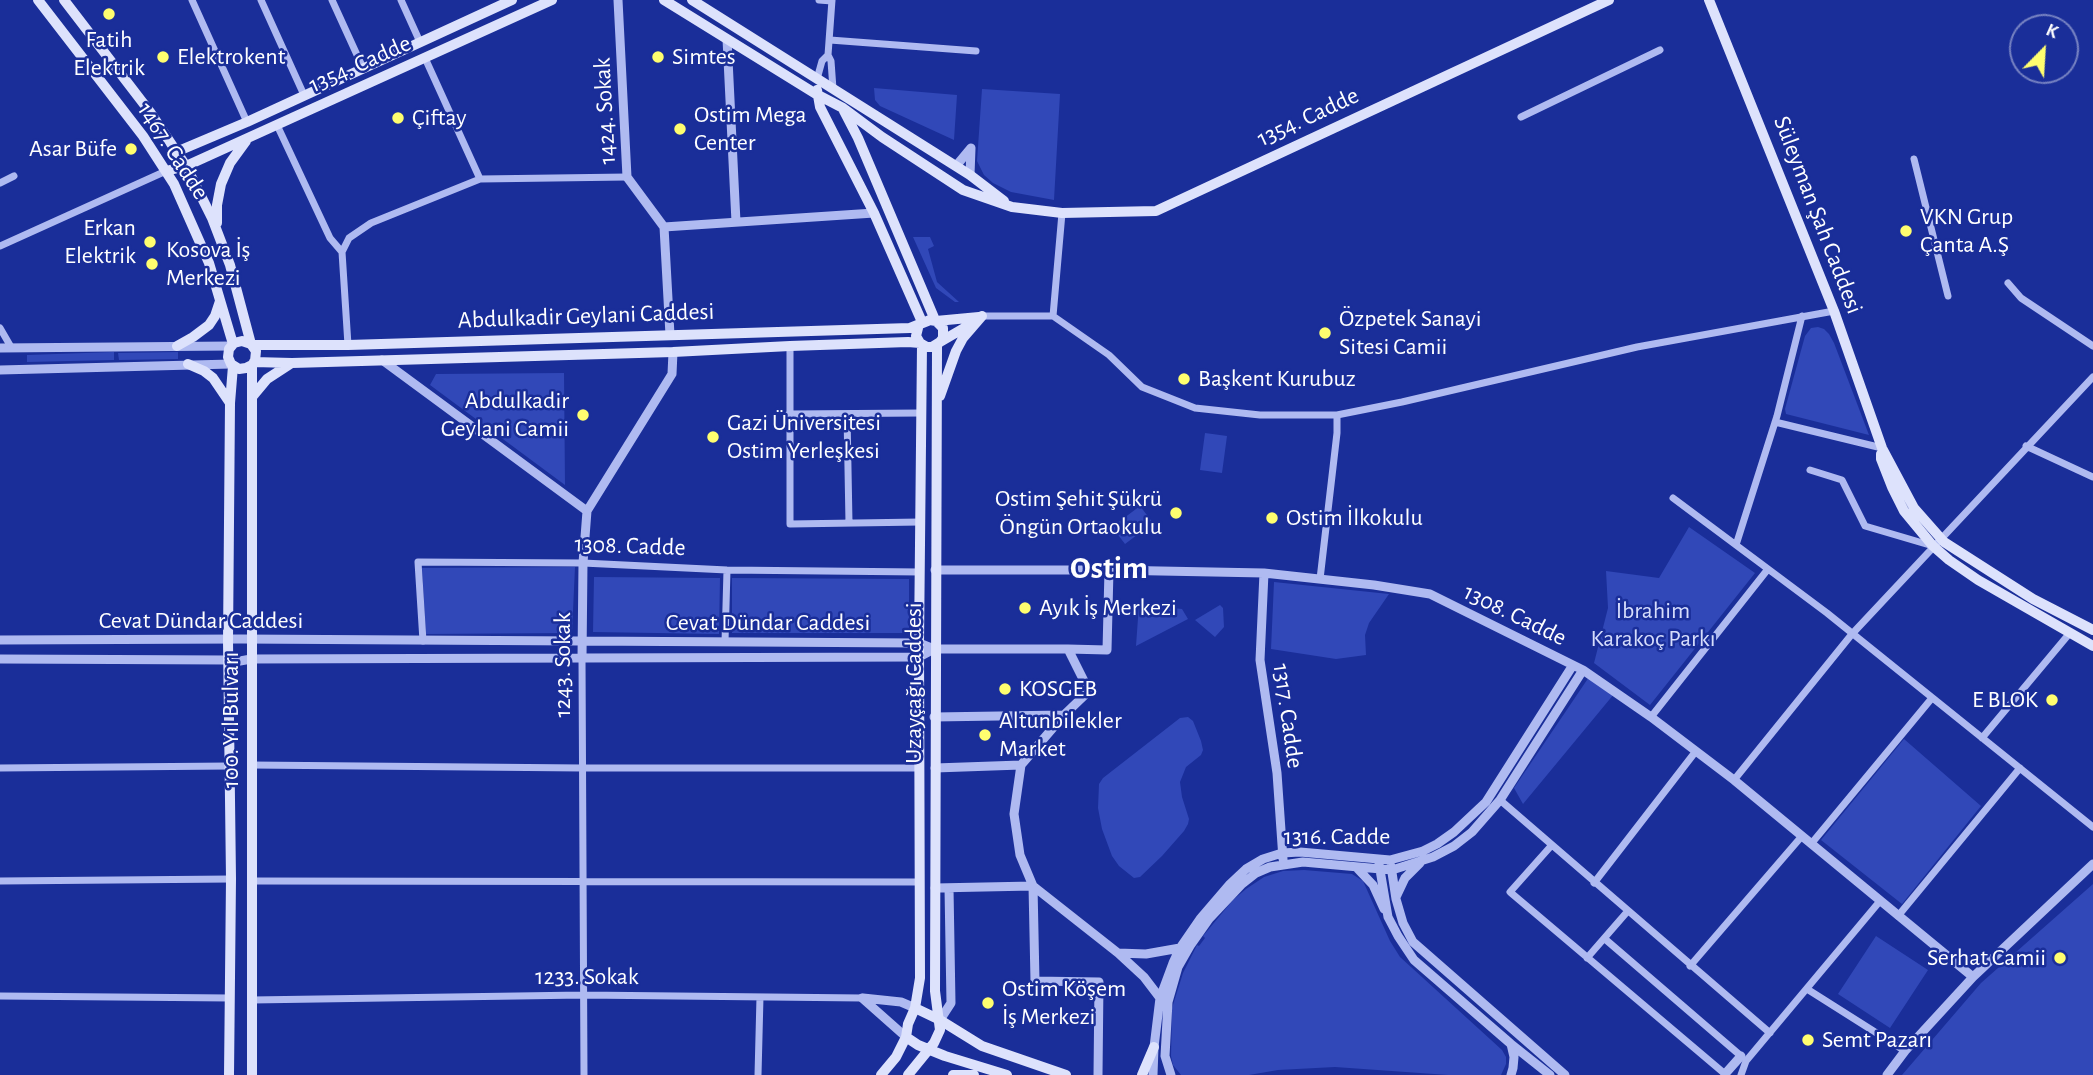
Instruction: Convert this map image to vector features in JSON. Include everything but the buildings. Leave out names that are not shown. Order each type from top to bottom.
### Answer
[{"type":"main road","name":"1467. Cadde","points":[[38,0],[143,136],[166,171],[205,251],[232,345]]},
{"type":"main road","name":"1467. Cadde","points":[[64,0],[150,112],[186,166],[230,265],[251,344]]},
{"type":"main road","name":"1354. Cadde","points":[[166,171],[186,166],[552,0]]},
{"type":"main road","name":"1354. Cadde","points":[[664,0],[843,108],[963,190],[1012,207],[1062,214],[1157,211],[1609,0]]},
{"type":"main road","name":"1354. Cadde","points":[[692,0],[970,175],[1012,207]]},
{"type":"main road","name":"Süleyman Şah Caddesi","points":[[1709,0],[1834,311],[1882,448],[1881,459],[1904,511],[1937,542],[2033,599],[2091,626]]},
{"type":"main road","name":"1354. Cadde","points":[[176,152],[247,122],[505,1]]},
{"type":"main road","points":[[817,79],[816,94],[820,107],[874,213],[921,323]]},
{"type":"main road","points":[[833,89],[865,155],[936,321],[943,328],[944,333],[939,344]]},
{"type":"main road","points":[[216,229],[221,184],[238,150],[250,137]]},
{"type":"main road","points":[[865,155],[869,145],[882,137]]},
{"type":"main road","points":[[166,171],[176,152]]},
{"type":"main road","points":[[948,181],[956,166]]},
{"type":"main road","points":[[963,190],[970,175]]},
{"type":"main road","points":[[177,346],[209,325],[220,301]]},
{"type":"main road","points":[[921,323],[982,316]]},
{"type":"main road","points":[[921,323],[916,332],[921,344],[932,347],[982,316]]},
{"type":"main road","points":[[936,410],[956,351],[963,338],[982,316]]},
{"type":"main road","name":"Abdulkadir Geylani Caddesi","points":[[251,344],[348,345],[910,328],[921,323]]},
{"type":"main road","points":[[670,335],[673,352]]},
{"type":"main road","points":[[242,341],[251,344],[256,356],[253,364],[244,369],[232,365],[228,357],[232,345],[242,341]]},
{"type":"main road","name":"Abdulkadir Geylani Caddesi","points":[[253,364],[673,352],[908,342],[921,344]]},
{"type":"main road","name":"Uzayçağı Caddesi","points":[[906,1037],[920,978],[921,344]]},
{"type":"main road","name":"Uzayçağı Caddesi","points":[[939,344],[934,649],[934,991],[940,1020]]},
{"type":"main road","points":[[348,345],[349,361]]},
{"type":"main road","points":[[252,397],[267,379],[292,363]]},
{"type":"main road","name":"100. Yıl Bulvarı","points":[[252,1075],[253,364]]},
{"type":"main road","points":[[188,365],[204,371],[230,402]]},
{"type":"main road","name":"100. Yıl Bulvarı","points":[[229,1075],[231,879],[228,641],[232,365]]},
{"type":"main road","name":"Süleyman Şah Caddesi","points":[[1937,542],[1949,560],[1978,580],[2093,646]]},
{"type":"main road","points":[[915,1008],[982,1046],[1066,1075]]},
{"type":"main road","points":[[908,1075],[937,1038],[940,1020]]},
{"type":"main road","points":[[881,1075],[896,1058],[906,1037],[929,1049],[1007,1075]]},
{"type":"main road","points":[[1142,1075],[1154,1047]]},
{"type":"main road","points":[[953,1075],[974,1075]]},
{"type":"street","points":[[192,0],[247,122]]},
{"type":"street","points":[[261,0],[304,95]]},
{"type":"street","points":[[332,0],[363,68]]},
{"type":"street","points":[[401,0],[420,42]]},
{"type":"street","points":[[819,0],[832,0],[828,55],[833,89]]},
{"type":"street","name":"1424. Sokak","points":[[619,1],[627,177],[664,227]]},
{"type":"street","points":[[727,39],[736,222]]},
{"type":"street","points":[[830,40],[976,51]]},
{"type":"street","points":[[1521,117],[1660,50]]},
{"type":"street","points":[[817,79],[822,61],[828,55]]},
{"type":"street","points":[[425,58],[480,178]]},
{"type":"street","points":[[277,125],[330,238],[342,251]]},
{"type":"street","points":[[956,166],[971,148],[970,175]]},
{"type":"street","points":[[1914,159],[1948,296]]},
{"type":"street","points":[[0,246],[166,171]]},
{"type":"street","points":[[0,183],[14,176]]},
{"type":"street","points":[[348,345],[342,251],[349,238],[371,223],[480,178],[627,177]]},
{"type":"street","points":[[670,335],[664,227],[874,213]]},
{"type":"street","points":[[1053,316],[1062,214]]},
{"type":"street","points":[[2008,283],[2021,298],[2093,346]]},
{"type":"street","points":[[982,316],[1053,316],[1109,355],[1142,387],[1195,408],[1259,415],[1337,415],[1637,347],[1834,311]]},
{"type":"street","points":[[1736,545],[1775,422],[1802,316]]},
{"type":"street","points":[[0,328],[11,347]]},
{"type":"street","points":[[0,348],[232,345]]},
{"type":"street","points":[[789,346],[790,524],[920,522]]},
{"type":"street","points":[[382,360],[587,511],[672,374],[673,352]]},
{"type":"street","points":[[0,370],[232,365]]},
{"type":"street","points":[[1734,780],[1852,634],[2093,377]]},
{"type":"street","points":[[789,414],[921,413]]},
{"type":"street","points":[[847,414],[849,523]]},
{"type":"street","points":[[1320,579],[1337,415]]},
{"type":"street","points":[[1775,422],[1882,448]]},
{"type":"street","points":[[2026,446],[2093,477]]},
{"type":"street","points":[[1810,470],[1842,480],[1865,526],[1937,542]]},
{"type":"street","points":[[1673,498],[1852,634],[2093,827]]},
{"type":"street","name":"1243. Sokak","points":[[584,1075],[582,658],[583,563],[587,511]]},
{"type":"street","name":"1308. Cadde","points":[[423,641],[418,562],[583,563],[727,570],[920,572]]},
{"type":"street","points":[[1651,717],[1768,569]]},
{"type":"street","points":[[725,642],[727,570]]},
{"type":"street","name":"1308. Cadde","points":[[935,570],[1264,573],[1430,594],[1583,670],[1651,717],[1734,780],[1973,977]]},
{"type":"street","points":[[934,649],[1107,650],[1109,570]]},
{"type":"street","name":"1317. Cadde","points":[[1264,573],[1260,660],[1278,774],[1284,864]]},
{"type":"street","points":[[1982,738],[2070,634]]},
{"type":"street","name":"Cevat Dündar Caddesi","points":[[0,640],[919,643],[934,649]]},
{"type":"street","name":"Cevat Dündar Caddesi","points":[[0,659],[240,661],[919,657],[934,649]]},
{"type":"street","points":[[1068,649],[1089,691],[1064,715],[1021,765],[1014,814],[1020,855],[1033,886],[1035,981],[1099,982],[1098,1075]]},
{"type":"street","name":"1316. Cadde","points":[[1153,1075],[1160,998],[1180,948],[1200,919],[1238,876],[1263,859],[1282,853],[1390,859],[1423,851],[1437,844],[1486,802],[1573,665]]},
{"type":"street","name":"1316. Cadde","points":[[1171,1075],[1165,1056],[1167,1015],[1178,967],[1209,919],[1242,884],[1256,873],[1270,867],[1303,862],[1392,870],[1433,857],[1454,846],[1472,832],[1500,800],[1583,670]]},
{"type":"street","points":[[1811,844],[1932,698]]},
{"type":"street","points":[[934,717],[1064,715]]},
{"type":"street","points":[[1594,883],[1696,751]]},
{"type":"street","points":[[251,765],[920,768]]},
{"type":"street","points":[[935,768],[1021,765]]},
{"type":"street","points":[[0,768],[229,766]]},
{"type":"street","points":[[1898,916],[2020,768]]},
{"type":"street","points":[[1500,800],[1770,1033]]},
{"type":"street","points":[[1690,965],[1802,836]]},
{"type":"street","points":[[1551,846],[1510,892],[1725,1074],[1741,1056],[1605,939]]},
{"type":"street","points":[[1378,859],[1388,917]]},
{"type":"street","points":[[1390,859],[1396,899],[1403,923],[1413,942],[1565,1075]]},
{"type":"street","points":[[1396,899],[1405,878],[1423,860]]},
{"type":"street","points":[[1887,1075],[1905,1051],[1973,977],[2093,864]]},
{"type":"street","points":[[1356,867],[1373,885],[1398,936],[1414,960],[1550,1075]]},
{"type":"street","points":[[0,881],[231,879]]},
{"type":"street","points":[[252,881],[920,882]]},
{"type":"street","points":[[935,888],[1033,886],[1118,953],[1144,977],[1160,998]]},
{"type":"street","points":[[940,1020],[951,1003],[949,888]]},
{"type":"street","points":[[1741,1075],[1746,1061],[1880,901]]},
{"type":"street","points":[[1587,958],[1627,912]]},
{"type":"street","points":[[1118,953],[1146,954],[1180,948]]},
{"type":"street","points":[[1807,989],[1905,1051]]},
{"type":"street","name":"1233. Sokak","points":[[252,1000],[583,995],[862,998]]},
{"type":"street","points":[[0,996],[230,998]]},
{"type":"street","points":[[758,1075],[760,997]]},
{"type":"street","points":[[862,998],[901,1002],[915,1008]]},
{"type":"street","points":[[862,998],[906,1037]]},
{"type":"street","points":[[1511,1044],[1514,1057],[1511,1075]]},
{"type":"green space","points":[[874,88],[957,95],[954,140],[880,106],[875,100]]},
{"type":"green space","points":[[982,89],[1060,94],[1054,200],[1011,192],[984,175],[977,161]]},
{"type":"green space","points":[[913,237],[930,237],[934,246],[928,249],[937,282],[959,302],[936,288]]},
{"type":"green space","points":[[1818,327],[1829,334],[1834,343],[1869,435],[1786,414],[1785,409],[1805,336],[1811,328]]},
{"type":"green space","points":[[114,352],[114,360],[27,362],[27,355]]},
{"type":"green space","points":[[178,352],[178,359],[119,360],[118,353]]},
{"type":"green space","points":[[564,373],[565,485],[430,385],[436,374]]},
{"type":"green space","points":[[1205,433],[1227,436],[1222,473],[1200,470]]},
{"type":"green space","points":[[1140,506],[1153,523],[1125,544],[1112,527]]},
{"type":"green space","name":"İbrahim Karakoç Parkı","points":[[1689,527],[1755,573],[1650,705],[1594,663],[1608,608],[1606,571],[1659,578]]},
{"type":"green space","points":[[575,567],[572,633],[426,634],[422,568]]},
{"type":"green space","points":[[594,577],[720,578],[719,634],[593,632]]},
{"type":"green space","points":[[732,578],[909,579],[909,633],[732,633]]},
{"type":"green space","points":[[1274,582],[1389,594],[1369,623],[1365,635],[1366,655],[1336,659],[1271,649]]},
{"type":"green space","points":[[1139,604],[1182,609],[1188,619],[1136,646]]},
{"type":"green space","points":[[1220,605],[1223,608],[1224,627],[1215,637],[1195,620]]},
{"type":"green space","points":[[1589,677],[1614,694],[1523,804],[1514,788]]},
{"type":"green space","points":[[1188,717],[1193,721],[1203,750],[1201,755],[1186,767],[1180,782],[1188,824],[1162,856],[1140,877],[1134,878],[1119,866],[1112,856],[1098,808],[1099,784],[1103,778],[1180,718]]},
{"type":"green space","points":[[1904,739],[1981,806],[1902,904],[1821,840]]},
{"type":"green space","points":[[1283,871],[1352,874],[1363,881],[1400,957],[1502,1050],[1506,1064],[1501,1075],[1448,1075],[1335,1067],[1278,1070],[1249,1075],[1181,1075],[1173,1065],[1171,1056],[1172,1008],[1183,973],[1197,945],[1199,946],[1205,938],[1203,936],[1233,900],[1246,889],[1264,877]]},
{"type":"green space","points":[[2093,884],[2093,1075],[1902,1075],[1981,983]]},
{"type":"green space","points":[[1876,936],[1928,970],[1890,1028],[1838,994]]},
{"type":"place","name":"Fatih Elektrik","points":[[109,14]]},
{"type":"place","name":"Elektrokent","points":[[163,57]]},
{"type":"place","name":"Simtes","points":[[658,57]]},
{"type":"place","name":"Çiftay","points":[[398,118]]},
{"type":"place","name":"Ostim Mega Center","points":[[680,129]]},
{"type":"place","name":"Asar Büfe","points":[[131,149]]},
{"type":"place","name":"VKN Grup Çanta A.Ş","points":[[1906,231]]},
{"type":"place","name":"Erkan Elektrik","points":[[150,242]]},
{"type":"place","name":"Kosova İş Merkezi","points":[[152,264]]},
{"type":"place","name":"Özpetek Sanayi Sitesi Camii","points":[[1325,333]]},
{"type":"place","name":"Başkent Kurubuz","points":[[1184,379]]},
{"type":"place","name":"Abdulkadir Geylani Camii","points":[[583,415]]},
{"type":"place","name":"Gazi Üniversitesi Ostim Yerleşkesi","points":[[713,437]]},
{"type":"place","name":"Ostim Şehit Şükrü Öngün Ortaokulu","points":[[1176,513]]},
{"type":"place","name":"Ostim İlkokulu","points":[[1272,518]]},
{"type":"place","name":"Ayık İş Merkezi","points":[[1025,608]]},
{"type":"place","name":"KOSGEB","points":[[1005,689]]},
{"type":"place","name":"E BLOK","points":[[2052,700]]},
{"type":"place","name":"Altunbilekler Market","points":[[985,735]]},
{"type":"place","name":"Serhat Camii","points":[[2060,958]]},
{"type":"place","name":"Ostim Köşem İş Merkezi","points":[[988,1003]]},
{"type":"place","name":"Semt Pazarı","points":[[1808,1040]]},
{"type":"district","name":"Ostim","points":[[1109,568]]}]
